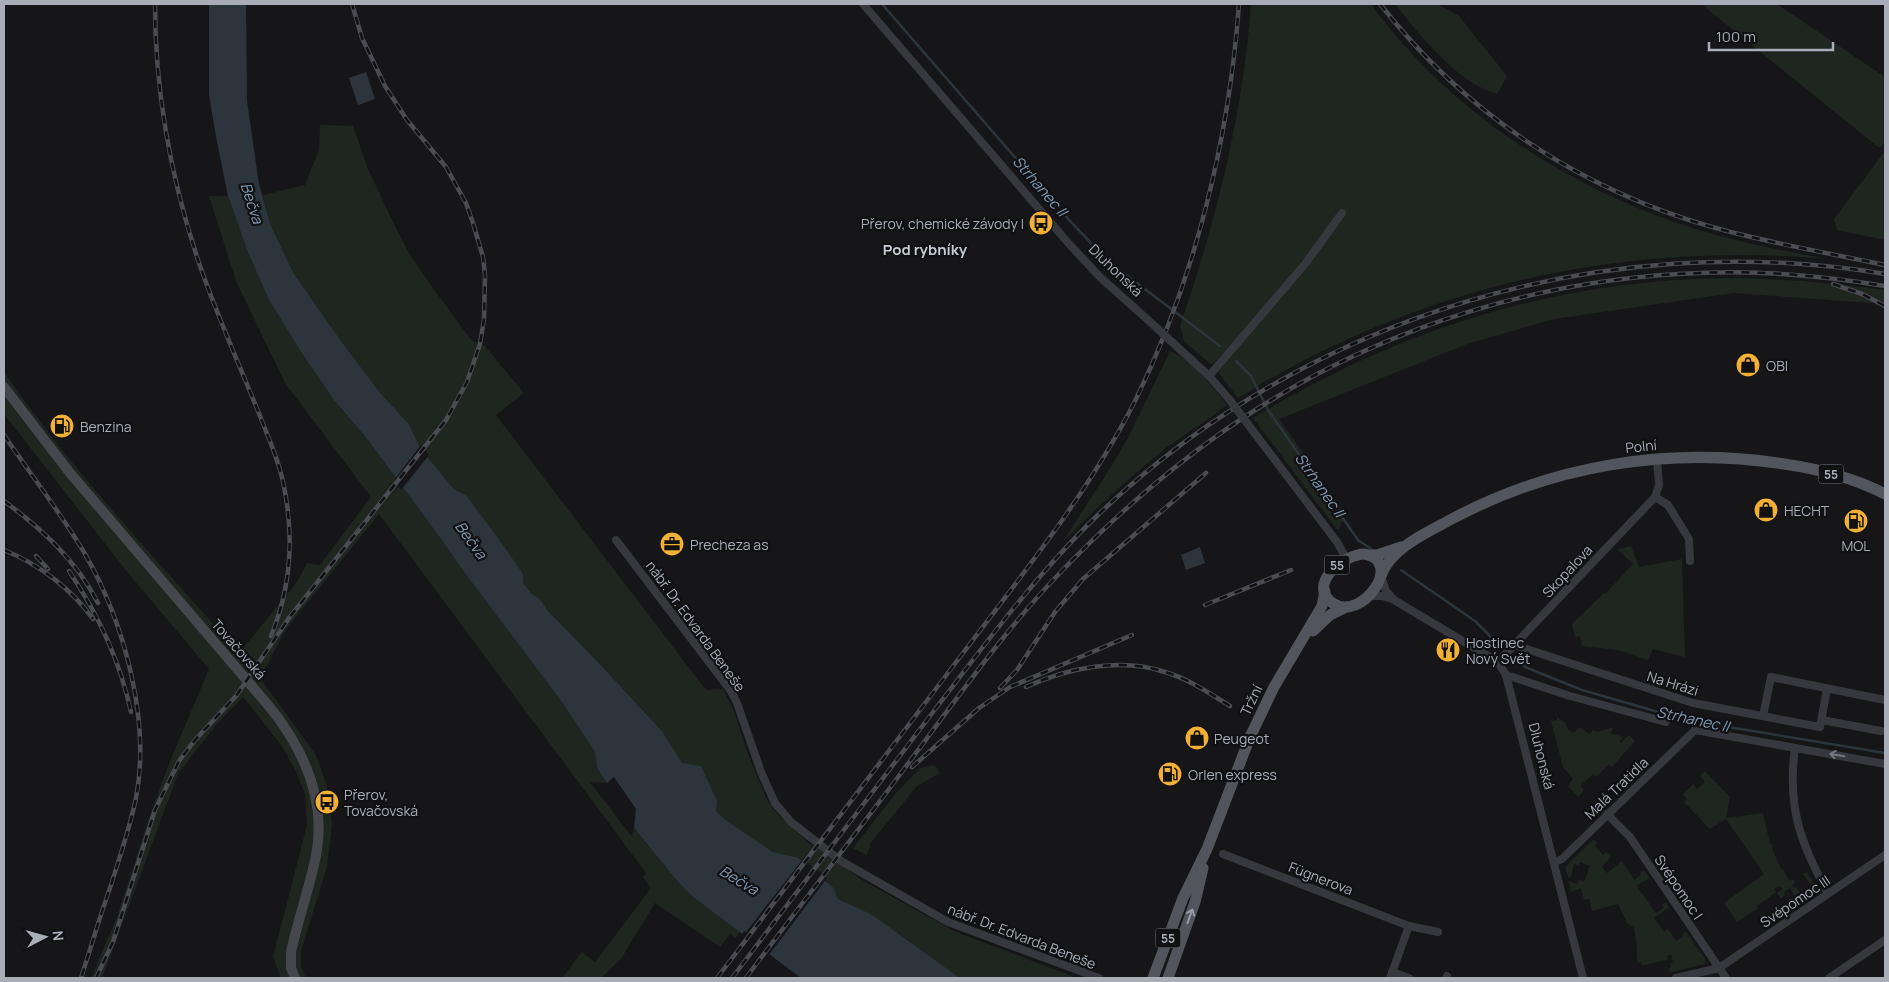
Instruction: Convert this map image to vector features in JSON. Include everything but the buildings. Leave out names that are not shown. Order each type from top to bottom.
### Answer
[{"type":"main road","name":"Tovačovská","points":[[4,387],[70,473],[268,705],[287,730],[305,761],[315,789],[319,833],[316,858],[291,952],[292,968],[296,978]]},
{"type":"main road","name":"Polní","points":[[1381,576],[1388,563],[1396,554],[1467,511],[1496,497],[1521,488],[1594,468],[1657,459],[1712,457],[1782,464],[1842,477],[1885,494]]},
{"type":"main road","name":"Polní","points":[[1368,555],[1382,553],[1412,543]]},
{"type":"main road","name":"55","points":[[1368,555],[1356,555],[1346,558],[1331,572],[1326,581],[1326,596],[1333,604],[1347,607],[1369,596],[1378,585],[1381,576]]},
{"type":"main road","name":"Dluhonská","points":[[1368,555],[1377,560],[1380,565],[1381,576]]},
{"type":"main road","name":"Tržní","points":[[1153,978],[1183,898],[1207,849],[1260,715],[1274,686],[1322,606],[1325,591]]},
{"type":"main road","name":"Tržní","points":[[1296,651],[1330,615],[1347,607]]},
{"type":"main road","name":"Tržní","points":[[1168,978],[1195,902],[1207,849]]},
{"type":"street","name":"Dluhonská","points":[[863,4],[1070,245],[1100,277],[1209,376],[1248,423],[1337,542],[1346,558]]},
{"type":"street","points":[[1209,376],[1305,264],[1342,213]]},
{"type":"street","points":[[1657,459],[1659,485],[1655,498],[1668,505],[1689,539],[1690,561]]},
{"type":"street","name":"Skopalova","points":[[1498,662],[1655,498]]},
{"type":"street","name":"nábř. Dr. Edvarda Beneše","points":[[616,540],[731,691],[771,796],[782,813],[791,822],[840,861],[930,913],[972,932],[1099,978]]},
{"type":"street","name":"Dluhonská","points":[[1381,576],[1386,591],[1394,600]]},
{"type":"street","name":"Dluhonská","points":[[1369,596],[1382,596],[1394,600],[1498,662],[1506,675],[1583,978]]},
{"type":"street","name":"Na Hrázi","points":[[1514,645],[1693,703],[1820,727],[1822,720],[1881,731]]},
{"type":"street","points":[[1506,675],[1570,696],[1666,722]]},
{"type":"street","points":[[1763,716],[1771,677],[1885,700]]},
{"type":"street","points":[[1822,720],[1827,689]]},
{"type":"street","name":"Malá Tratidla","points":[[1554,862],[1562,859],[1695,730],[1795,748]]},
{"type":"street","points":[[1828,893],[1807,853],[1794,811],[1792,774],[1795,748],[1885,764]]},
{"type":"street","name":"Svépomoc I","points":[[1607,814],[1630,837],[1726,978]]},
{"type":"street","name":"Fügnerova","points":[[1223,854],[1409,926],[1438,932]]},
{"type":"street","name":"Svépomoc III","points":[[1719,968],[1885,855]]},
{"type":"street","points":[[1409,926],[1391,975],[1409,978]]},
{"type":"street","points":[[1829,978],[1885,940]]},
{"type":"street","points":[[1676,978],[1719,968]]},
{"type":"shaded area","points":[[1251,4],[1371,4],[1401,42],[1434,76],[1471,109],[1509,138],[1550,164],[1592,187],[1635,207],[1680,224],[1753,244],[1827,259],[1750,255],[1673,257],[1597,266],[1521,280],[1447,301],[1375,327],[1305,360],[1238,398],[1218,372],[1234,352],[1229,347],[1212,365],[1184,341],[1180,326],[1205,247],[1235,127],[1242,86]]},
{"type":"shaded area","points":[[1395,4],[1438,4],[1459,16],[1507,76],[1497,94],[1482,88],[1454,69],[1428,43]]},
{"type":"shaded area","points":[[1701,4],[1777,4],[1885,77],[1885,141],[1881,147],[1878,147]]},
{"type":"shaded area","points":[[320,125],[353,126],[368,169],[409,253],[472,341],[484,345],[524,393],[496,415],[706,690],[723,689],[734,711],[745,746],[767,800],[781,818],[808,842],[862,880],[956,932],[1077,978],[960,978],[871,914],[838,899],[834,888],[828,882],[773,852],[724,819],[716,811],[673,750],[662,731],[523,583],[498,538],[467,496],[454,489],[420,448],[409,424],[381,394],[294,274],[271,226],[263,195],[305,185],[319,150]]},
{"type":"shaded area","points":[[1885,151],[1885,240],[1837,230],[1834,219]]},
{"type":"shaded area","points":[[209,196],[228,196],[247,250],[269,300],[301,352],[334,400],[368,440],[564,705],[595,752],[597,768],[607,783],[590,782],[632,837],[634,828],[679,883],[693,897],[740,932],[736,938],[730,934],[720,947],[655,903],[621,959],[601,978],[562,978],[582,952],[595,962],[651,888],[643,877],[646,873],[379,514],[286,629],[260,678],[316,755],[328,789],[332,825],[327,867],[301,951],[301,966],[306,978],[281,978],[273,957],[307,825],[305,794],[282,746],[243,697],[216,725],[178,774],[102,978],[91,978],[117,917],[149,818],[170,761],[209,669],[128,573],[4,414],[4,372],[87,481],[239,653],[297,582],[307,563],[320,565],[371,497],[285,383],[236,281]]},
{"type":"shaded area","points":[[1725,278],[1805,281],[1885,290],[1885,304],[1734,293],[1554,319],[1467,344],[1279,419],[1346,514],[1338,531],[1253,418],[1308,387],[1364,359],[1421,335],[1479,316],[1538,300],[1599,289],[1661,281]]},
{"type":"shaded area","points":[[1170,351],[1177,354],[1193,367],[1227,405],[1153,458],[1062,543],[1130,434]]},
{"type":"shaded area","points":[[1631,546],[1639,567],[1682,559],[1685,657],[1653,649],[1648,660],[1618,650],[1582,646],[1580,636],[1575,637],[1572,624],[1605,594],[1633,564],[1617,549]]},
{"type":"shaded area","points":[[1557,717],[1565,722],[1568,730],[1574,733],[1579,727],[1590,734],[1593,730],[1597,732],[1614,727],[1610,733],[1623,737],[1619,742],[1621,743],[1629,735],[1635,741],[1612,767],[1609,764],[1596,777],[1593,774],[1580,786],[1584,790],[1578,797],[1568,786],[1573,779],[1563,767],[1551,721],[1557,720]]},
{"type":"shaded area","points":[[934,765],[940,773],[917,786],[869,845],[870,847],[866,855],[853,848],[897,792],[920,768]]},
{"type":"shaded area","points":[[1705,771],[1730,797],[1726,818],[1763,813],[1770,844],[1772,844],[1781,869],[1783,869],[1789,881],[1793,879],[1795,883],[1792,885],[1804,897],[1813,888],[1803,874],[1807,872],[1817,889],[1816,892],[1790,911],[1788,908],[1797,901],[1790,888],[1784,892],[1785,895],[1781,898],[1777,893],[1783,889],[1780,886],[1774,889],[1776,892],[1757,906],[1758,908],[1737,922],[1724,903],[1764,874],[1726,819],[1710,829],[1684,802],[1687,799],[1683,794],[1693,784],[1697,789],[1705,782],[1700,776]]},
{"type":"shaded area","points":[[1594,839],[1597,843],[1595,846],[1603,855],[1606,852],[1611,857],[1602,866],[1607,873],[1622,861],[1634,880],[1644,870],[1651,880],[1648,879],[1637,885],[1638,888],[1656,913],[1664,908],[1662,905],[1666,902],[1669,907],[1654,918],[1664,932],[1668,929],[1676,941],[1683,937],[1682,934],[1686,932],[1706,960],[1704,964],[1670,973],[1670,963],[1673,962],[1671,955],[1667,956],[1668,959],[1666,960],[1645,965],[1642,965],[1641,962],[1637,963],[1634,928],[1627,923],[1618,904],[1592,911],[1589,899],[1584,900],[1581,888],[1571,892],[1569,881],[1577,884],[1579,880],[1584,882],[1590,866],[1580,862],[1579,866],[1574,864],[1571,878],[1568,877],[1565,867]]},
{"type":"water","name":"Bečva","points":[[209,4],[246,4],[247,101],[259,184],[271,226],[294,274],[381,394],[409,424],[420,448],[454,489],[467,496],[523,574],[523,583],[662,731],[682,763],[701,766],[717,801],[716,811],[724,819],[773,852],[798,858],[834,888],[838,899],[871,914],[960,978],[801,978],[693,897],[679,883],[634,828],[636,809],[614,777],[607,783],[597,768],[595,752],[564,705],[368,440],[334,400],[301,352],[269,300],[247,250],[228,196],[217,142],[209,95]]},
{"type":"water","points":[[366,72],[375,99],[358,105],[349,78]]},
{"type":"water","points":[[1200,547],[1205,563],[1186,570],[1181,555]]},
{"type":"pier","points":[[421,445],[429,455],[401,490],[394,480]]},
{"type":"pier","points":[[803,859],[827,878],[769,955],[769,958],[741,936]]},
{"type":"waterway","name":"Strhanec II","points":[[882,4],[1071,222],[1108,261],[1220,346]]},
{"type":"waterway","name":"Strhanec II","points":[[1236,361],[1251,376],[1268,410],[1358,540],[1374,551]]},
{"type":"waterway","name":"Strhanec II","points":[[1401,570],[1475,621],[1502,648]]},
{"type":"waterway","name":"Strhanec II","points":[[1509,656],[1525,667],[1582,690],[1686,720],[1885,753]]},
{"type":"railway","points":[[155,4],[158,70],[162,102],[180,199],[206,283],[272,447],[285,492],[290,547],[286,583],[271,636]]},
{"type":"railway","points":[[96,978],[113,942],[155,810],[179,761],[195,740],[236,696],[289,618],[446,420],[467,382],[480,344],[484,319],[485,275],[483,257],[466,203],[446,167],[407,120],[385,86],[362,38],[352,4]]},
{"type":"railway","points":[[717,978],[1055,531],[1117,435],[1156,354],[1192,258],[1218,157],[1227,106],[1239,4]]},
{"type":"railway","points":[[1380,4],[1413,43],[1449,79],[1487,112],[1528,142],[1571,168],[1616,191],[1663,211],[1712,227],[1777,243],[1885,265]]},
{"type":"railway","points":[[732,978],[908,745],[1034,583],[1101,512],[1183,444],[1271,386],[1366,338],[1466,302],[1568,277],[1673,264],[1779,263],[1885,274]]},
{"type":"railway","points":[[746,978],[981,666],[1037,597],[1080,552],[1153,485],[1205,444],[1260,407],[1310,378],[1362,352],[1416,330],[1471,311],[1527,296],[1642,277],[1723,272],[1770,273],[1839,279],[1885,286]]},
{"type":"railway","points":[[1833,284],[1862,294],[1885,306]]},
{"type":"railway","points":[[4,435],[66,524],[99,581],[112,610],[122,641],[131,672],[137,704],[140,768],[136,798],[125,842],[81,978]]},
{"type":"railway","points":[[1000,688],[1017,670],[1055,612],[1083,579],[1206,473]]},
{"type":"railway","points":[[4,501],[45,534],[69,559],[98,603]]},
{"type":"railway","points":[[4,550],[29,562],[53,578],[75,597],[93,619]]},
{"type":"railway","points":[[36,556],[48,569]]},
{"type":"railway","points":[[1205,605],[1291,570]]},
{"type":"railway","points":[[69,571],[80,587],[107,638],[121,674],[131,712]]},
{"type":"railway","points":[[912,767],[979,708],[1010,687],[1132,635]]},
{"type":"railway","points":[[1026,687],[1076,670],[1112,665],[1130,665],[1165,672],[1182,678],[1230,706]]},
{"type":"place","name":"Přerov, chemické závody I","points":[[1041,223]]},
{"type":"place","name":"OBI","points":[[1748,365]]},
{"type":"place","name":"Benzina","points":[[62,426]]},
{"type":"place","name":"HECHT","points":[[1766,510]]},
{"type":"place","name":"MOL","points":[[1856,521]]},
{"type":"place","name":"Precheza as","points":[[672,544]]},
{"type":"place","name":"Hostinec Nový Svět","points":[[1448,650]]},
{"type":"place","name":"Peugeot","points":[[1197,738]]},
{"type":"place","name":"Orlen express","points":[[1170,774]]},
{"type":"place","name":"Přerov, Tovačovská","points":[[327,802]]},
{"type":"district","name":"Pod rybníky","points":[[925,249]]}]
